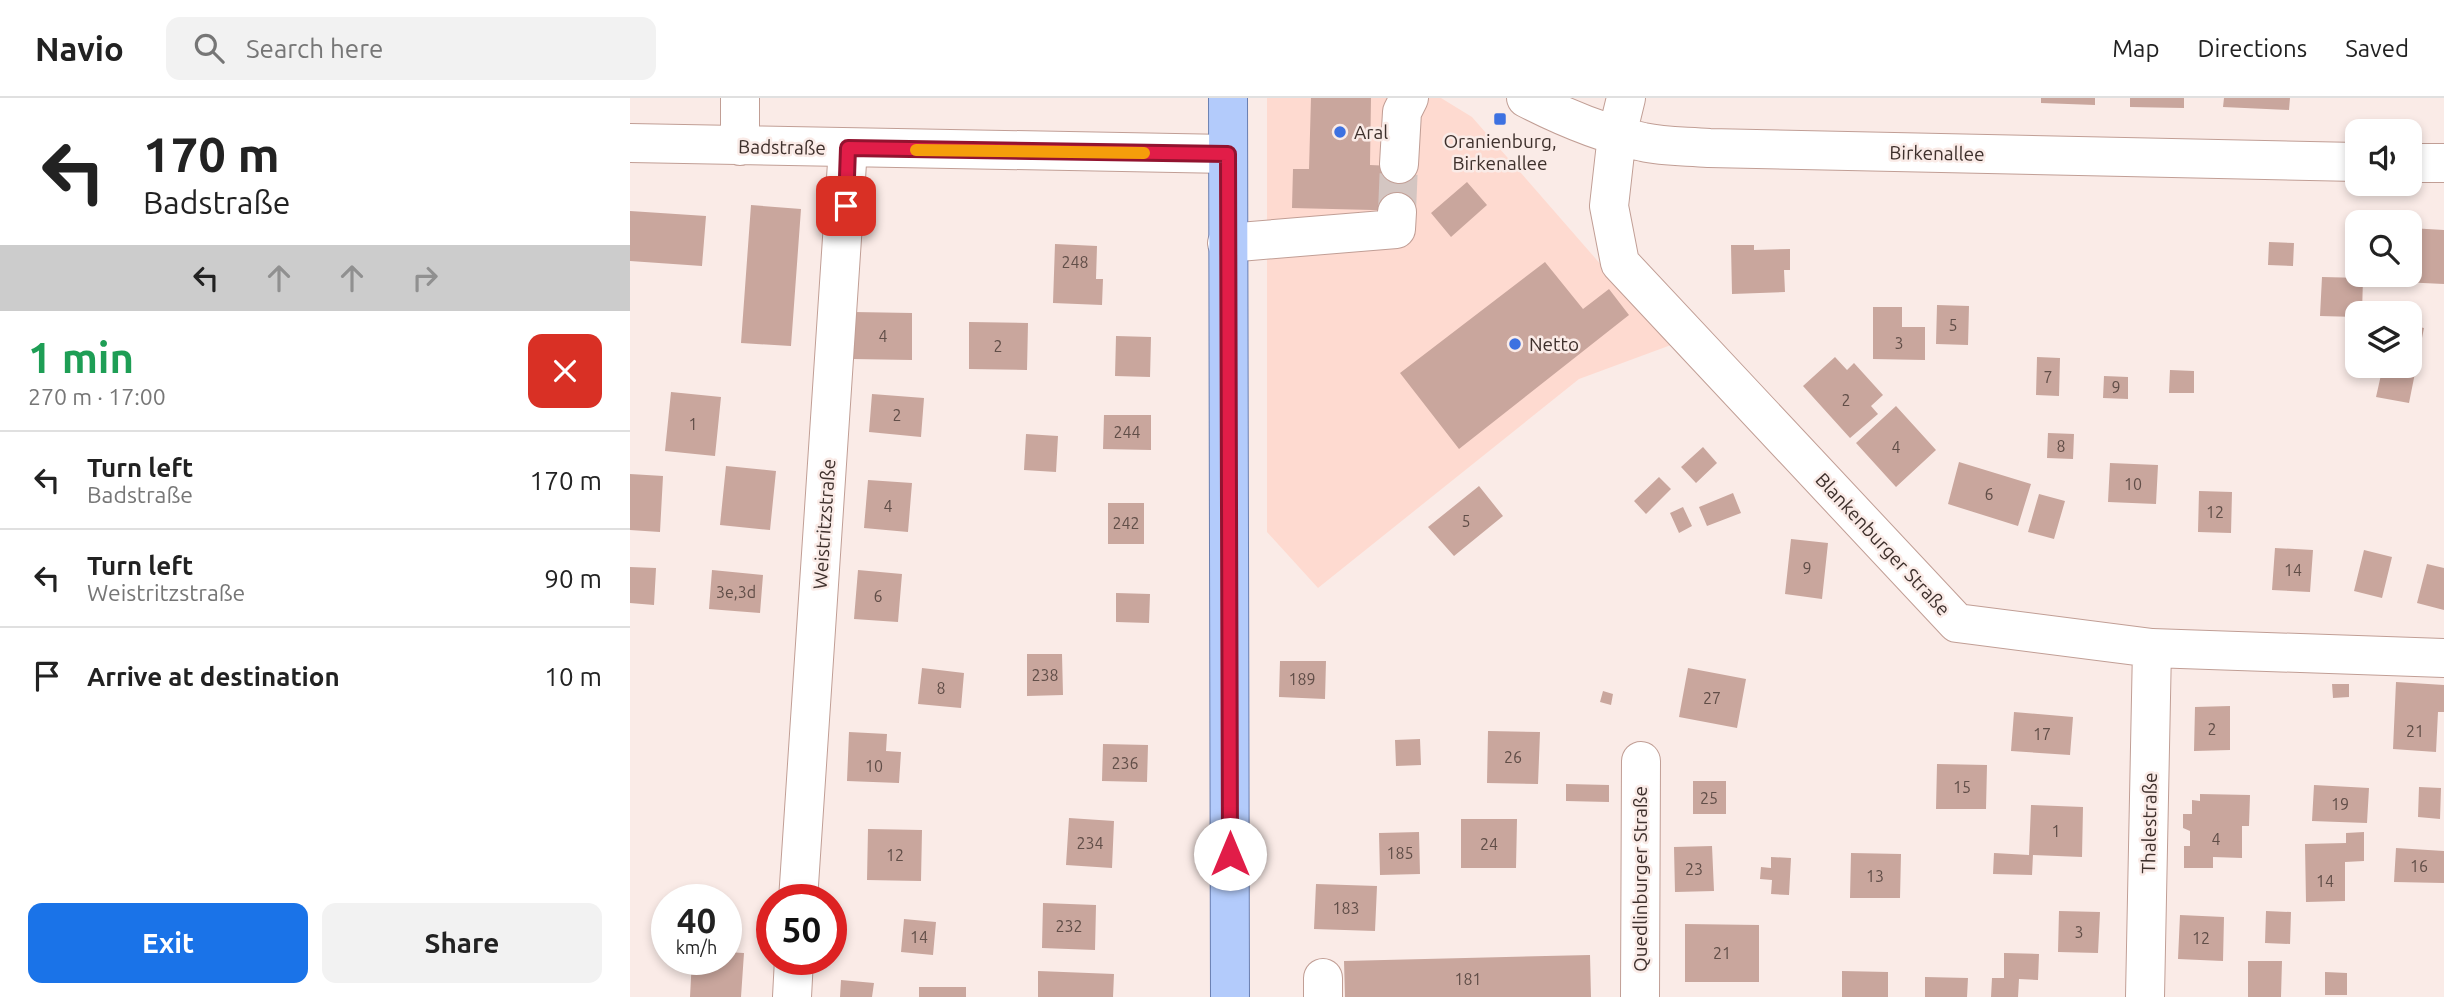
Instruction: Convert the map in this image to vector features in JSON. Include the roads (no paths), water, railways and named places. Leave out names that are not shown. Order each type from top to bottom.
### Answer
[{"type":"main road","points":[[1228,98],[1230,997]]},
{"type":"street","points":[[740,98],[740,146]]},
{"type":"street","points":[[1399,164],[1402,112],[1409,98]]},
{"type":"street","name":"Birkenallee","points":[[1526,98],[1557,114],[1646,143],[1709,148],[2345,162]]},
{"type":"street","name":"Blankenburger Straße","points":[[1626,98],[1617,135],[1609,206],[1620,263],[1957,623],[2152,648],[2444,658]]},
{"type":"street","name":"Badstraße","points":[[630,143],[1228,154]]},
{"type":"street","name":"Weistritzstraße","points":[[799,884],[848,148]]},
{"type":"street","points":[[2422,163],[2444,163]]},
{"type":"street","points":[[1227,243],[1396,229],[1397,212]]},
{"type":"street","name":"Thalestraße","points":[[2145,997],[2152,648]]},
{"type":"street","name":"Quedlinburger Straße","points":[[1640,997],[1641,761]]},
{"type":"street","points":[[792,997],[793,975]]},
{"type":"tunnel","points":[[1397,212],[1399,164]]},
{"type":"place","name":"Oranienburg, Birkenallee","points":[[1500,119]]},
{"type":"place","name":"Aral","points":[[1340,132]]},
{"type":"place","name":"Netto","points":[[1515,344]]}]
